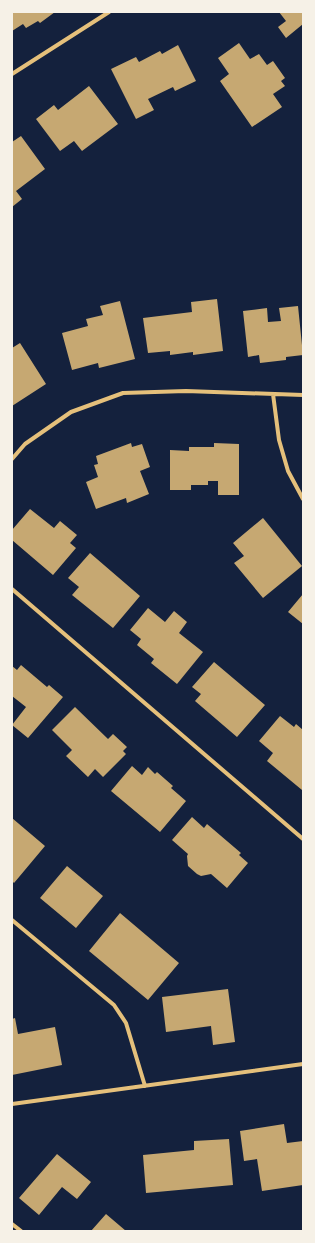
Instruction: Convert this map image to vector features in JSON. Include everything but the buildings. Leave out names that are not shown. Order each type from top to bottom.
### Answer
[{"type":"street","points":[[12,74],[109,12]]},
{"type":"street","points":[[12,459],[25,444],[71,412],[123,393],[186,392],[303,395]]},
{"type":"street","points":[[273,394],[279,440],[288,471],[303,499]]},
{"type":"street","points":[[12,589],[303,838]]},
{"type":"street","points":[[12,920],[114,1005],[126,1023],[145,1086]]},
{"type":"street","points":[[12,1104],[303,1064]]},
{"type":"street","points":[[12,1224],[21,1231]]}]
